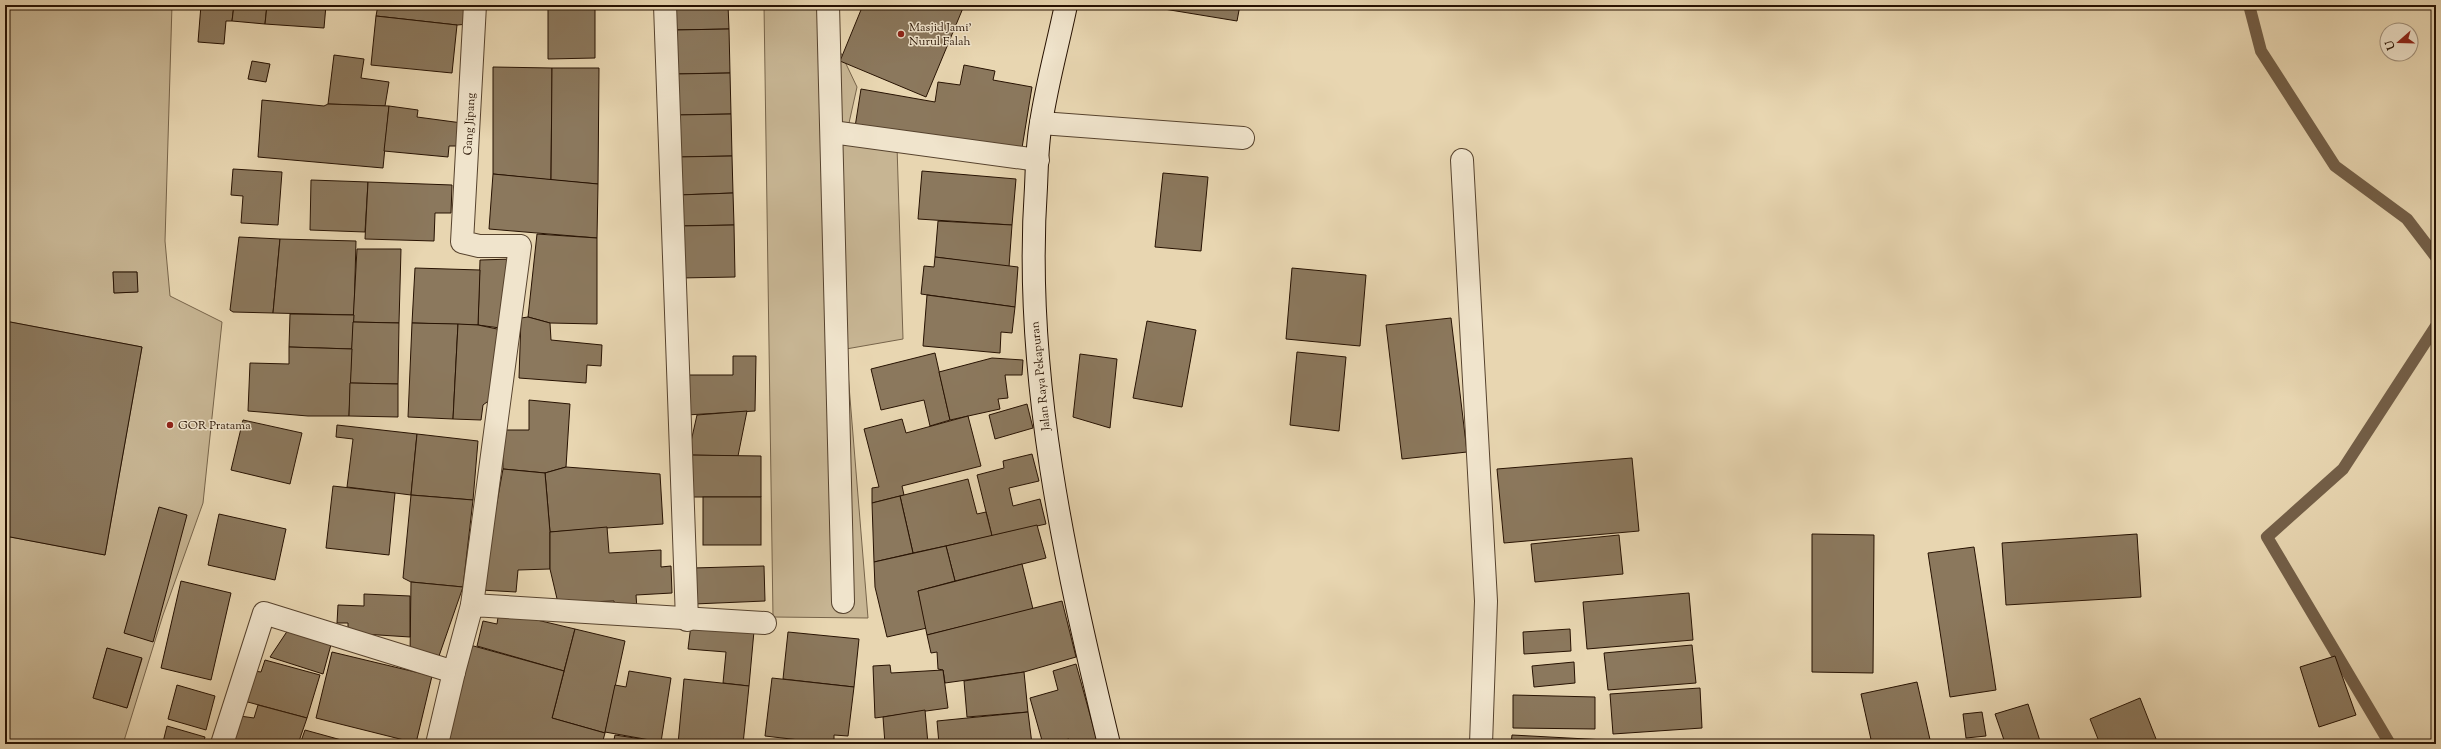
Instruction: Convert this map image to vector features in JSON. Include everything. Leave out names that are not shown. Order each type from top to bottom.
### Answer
[{"type":"street","name":"Gang Jipang","points":[[472,605],[520,246],[478,246],[462,242],[475,5]]},
{"type":"street","points":[[665,5],[687,620]]},
{"type":"street","points":[[828,5],[843,602]]},
{"type":"street","name":"Jalan Raya Pekapuran","points":[[1066,5],[1041,123],[1033,232],[1034,326],[1046,437],[1076,610],[1109,744]]},
{"type":"street","points":[[1041,123],[1243,138]]},
{"type":"street","points":[[832,132],[1038,160]]},
{"type":"street","points":[[1462,160],[1486,601],[1481,744]]},
{"type":"street","points":[[437,744],[472,605],[687,620],[764,623]]},
{"type":"street","points":[[222,744],[264,613],[454,672]]},
{"type":"shaded area","points":[[5,5],[172,5],[165,241],[170,296],[222,322],[203,503],[163,615],[123,744],[5,744],[5,536],[105,555],[142,347],[5,321]],"holes":[[[113,272],[137,272],[137,292],[114,293]],[[159,508],[152,641],[125,633]],[[107,648],[142,659],[127,708],[93,698]]]},
{"type":"shaded area","points":[[764,5],[818,5],[857,87],[847,132],[897,146],[903,339],[846,349],[868,618],[773,617]]},
{"type":"building","points":[[201,5],[234,5],[232,21],[226,21],[224,44],[198,42]]},
{"type":"building","points":[[234,5],[267,5],[265,24],[232,21]]},
{"type":"building","points":[[267,5],[326,5],[324,28],[265,24]]},
{"type":"building","points":[[378,5],[472,5],[469,24],[457,25],[376,16]]},
{"type":"building","points":[[548,5],[595,5],[595,58],[548,59]]},
{"type":"building","points":[[673,5],[728,5],[729,29],[674,30]]},
{"type":"building","points":[[832,5],[858,5],[858,7],[832,9]]},
{"type":"building","name":"Masjid Jami' Nurul Falah","points":[[863,5],[955,5],[963,8],[926,97],[840,61]]},
{"type":"building","points":[[1158,5],[1240,5],[1237,21],[1158,8]]},
{"type":"building","points":[[376,16],[457,25],[452,73],[371,65]]},
{"type":"building","points":[[729,29],[730,73],[675,74],[674,30]]},
{"type":"building","points":[[334,55],[364,59],[361,78],[389,82],[385,106],[328,104]]},
{"type":"building","points":[[252,61],[270,64],[266,82],[248,79]]},
{"type":"building","points":[[964,65],[995,71],[993,80],[1032,87],[1021,154],[855,127],[861,89],[935,102],[938,82],[960,85]]},
{"type":"building","points":[[493,67],[552,68],[551,180],[493,174]]},
{"type":"building","points":[[552,68],[599,68],[598,184],[551,180]]},
{"type":"building","points":[[730,73],[731,114],[676,115],[675,74]]},
{"type":"building","points":[[262,100],[324,106],[328,104],[389,106],[383,168],[258,157]]},
{"type":"building","points":[[389,106],[418,110],[417,117],[462,123],[459,146],[449,146],[448,157],[384,151]]},
{"type":"building","points":[[731,114],[732,156],[677,157],[676,115]]},
{"type":"building","points":[[732,156],[733,193],[678,195],[677,157]]},
{"type":"building","points":[[233,169],[282,172],[278,225],[241,223],[243,196],[231,195]]},
{"type":"building","points":[[922,171],[1016,179],[1012,225],[918,219]]},
{"type":"building","points":[[1163,173],[1208,177],[1201,251],[1155,247]]},
{"type":"building","points":[[493,174],[598,184],[597,238],[489,229]]},
{"type":"building","points":[[311,180],[368,182],[365,232],[310,230]]},
{"type":"building","points":[[368,182],[452,185],[451,213],[435,213],[434,241],[365,239]]},
{"type":"building","points":[[733,193],[734,225],[679,226],[678,195]]},
{"type":"building","points":[[938,221],[1012,225],[1009,267],[935,257]]},
{"type":"building","points":[[734,225],[735,277],[680,278],[679,226]]},
{"type":"building","points":[[537,234],[597,238],[597,324],[550,323],[528,317]]},
{"type":"building","points":[[239,237],[280,239],[273,313],[233,312],[230,310]]},
{"type":"building","points":[[280,239],[356,241],[354,315],[273,313]]},
{"type":"building","points":[[357,249],[401,249],[399,323],[353,322]]},
{"type":"building","points":[[935,257],[1018,267],[1015,307],[921,294],[924,266],[934,267]]},
{"type":"building","points":[[512,259],[500,328],[478,325],[480,260]]},
{"type":"building","points":[[415,268],[480,270],[478,325],[412,323]]},
{"type":"building","points":[[1292,268],[1366,275],[1360,346],[1286,339]]},
{"type":"building","points":[[113,272],[137,272],[138,292],[114,293]]},
{"type":"building","points":[[927,295],[1015,307],[1012,333],[1001,332],[1000,353],[923,346]]},
{"type":"building","points":[[290,314],[354,315],[352,349],[289,347]]},
{"type":"building","points":[[528,317],[550,323],[551,340],[602,345],[601,366],[587,365],[586,383],[519,378],[521,318]]},
{"type":"building","points":[[1451,318],[1467,452],[1402,459],[1386,325]]},
{"type":"building","points":[[5,321],[142,347],[105,555],[5,536]]},
{"type":"building","points":[[1147,321],[1196,330],[1182,407],[1133,398]]},
{"type":"building","points":[[353,322],[399,323],[398,384],[350,383]]},
{"type":"building","points":[[412,323],[458,324],[453,419],[408,417]]},
{"type":"building","points":[[458,324],[478,325],[502,330],[491,399],[483,405],[481,420],[453,419]]},
{"type":"building","points":[[289,347],[352,349],[349,416],[308,416],[248,411],[250,363],[289,364]]},
{"type":"building","points":[[1297,352],[1346,357],[1339,431],[1290,425]]},
{"type":"building","points":[[935,353],[950,420],[930,426],[924,400],[881,410],[871,369]]},
{"type":"building","points":[[1080,354],[1117,359],[1110,428],[1073,417]]},
{"type":"building","points":[[733,356],[756,356],[755,411],[686,415],[687,375],[733,375]]},
{"type":"building","points":[[992,358],[1023,360],[1022,375],[1005,375],[1008,398],[998,399],[1000,409],[950,420],[939,372]]},
{"type":"building","points":[[350,383],[398,384],[398,417],[349,416]]},
{"type":"building","points":[[529,400],[570,404],[566,467],[545,473],[503,469],[502,431],[529,430]]},
{"type":"building","points":[[1027,404],[1033,428],[995,439],[989,415]]},
{"type":"building","points":[[747,411],[738,456],[688,455],[697,415]]},
{"type":"building","points":[[968,416],[981,466],[902,486],[904,495],[872,503],[872,488],[879,487],[864,429],[902,419],[906,433]]},
{"type":"building","points":[[243,420],[302,433],[290,484],[231,470]]},
{"type":"building","points":[[337,425],[417,434],[411,495],[347,487],[353,439],[336,437]]},
{"type":"building","points":[[417,434],[478,441],[473,500],[411,495]]},
{"type":"building","points":[[1032,454],[1039,481],[1009,488],[1013,506],[1040,499],[1046,524],[992,536],[977,475],[1004,468],[1003,461]]},
{"type":"building","points":[[688,455],[761,456],[761,497],[688,497]]},
{"type":"building","points":[[1632,458],[1639,531],[1504,543],[1497,469]]},
{"type":"building","points":[[566,467],[660,474],[663,524],[550,532],[545,473]]},
{"type":"building","points":[[503,469],[545,473],[550,532],[550,569],[518,570],[516,592],[481,590]]},
{"type":"building","points":[[968,479],[977,514],[986,512],[992,536],[913,553],[900,496]]},
{"type":"building","points":[[333,486],[395,493],[389,555],[326,548]]},
{"type":"building","points":[[411,495],[473,500],[463,587],[411,582],[403,578]]},
{"type":"building","points":[[900,496],[913,553],[874,562],[872,503]]},
{"type":"building","points":[[703,497],[761,497],[761,545],[703,545]]},
{"type":"building","points":[[159,507],[187,515],[153,642],[124,633]]},
{"type":"building","points":[[219,514],[286,529],[275,580],[208,565]]},
{"type":"building","points":[[1037,525],[1046,558],[955,581],[946,546]]},
{"type":"building","points":[[607,527],[609,553],[661,550],[661,567],[671,566],[672,593],[636,595],[637,609],[615,611],[614,601],[558,603],[550,569],[550,532]]},
{"type":"building","points":[[1812,534],[1874,535],[1873,673],[1812,672]]},
{"type":"building","points":[[2137,534],[2141,597],[2006,605],[2002,543]]},
{"type":"building","points":[[1619,535],[1623,574],[1535,582],[1531,544]]},
{"type":"building","points":[[946,546],[955,581],[918,591],[927,628],[887,637],[875,587],[874,562]]},
{"type":"building","points":[[1974,547],[1996,690],[1950,697],[1928,553]]},
{"type":"building","points":[[1022,564],[1033,609],[927,635],[918,591]]},
{"type":"building","points":[[764,566],[765,601],[694,604],[693,568]]},
{"type":"building","points":[[181,581],[231,593],[211,680],[161,668]]},
{"type":"building","points":[[411,582],[463,587],[439,656],[410,655]]},
{"type":"building","points":[[1689,593],[1693,640],[1587,649],[1583,602]]},
{"type":"building","points":[[364,594],[410,596],[410,637],[348,633],[348,623],[337,623],[338,605],[364,606]]},
{"type":"building","points":[[1062,601],[1076,657],[1024,672],[945,683],[943,670],[938,669],[937,652],[931,653],[927,635]]},
{"type":"building","points":[[499,611],[575,629],[564,671],[477,646],[483,621],[497,624]]},
{"type":"building","points":[[691,625],[754,631],[749,686],[723,683],[726,652],[688,649]]},
{"type":"building","points":[[290,627],[332,641],[323,674],[270,657]]},
{"type":"building","points":[[575,629],[625,641],[605,733],[552,718]]},
{"type":"building","points":[[1570,629],[1571,651],[1524,654],[1523,632]]},
{"type":"building","points":[[788,632],[859,639],[854,687],[783,679]]},
{"type":"building","points":[[470,645],[564,671],[552,718],[605,733],[602,744],[445,744]]},
{"type":"building","points":[[1692,645],[1696,683],[1608,690],[1604,653]]},
{"type":"building","points":[[107,648],[142,658],[127,708],[93,698]]},
{"type":"building","points":[[332,652],[432,676],[416,743],[316,718]]},
{"type":"building","points":[[2335,656],[2356,715],[2319,727],[2300,667]]},
{"type":"building","points":[[265,660],[320,675],[307,718],[244,701],[254,671],[261,672]]},
{"type":"building","points":[[1574,662],[1575,683],[1534,687],[1532,666]]},
{"type":"building","points":[[1076,664],[1098,744],[1070,744],[1069,739],[1043,744],[1030,698],[1058,690],[1053,671]]},
{"type":"building","points":[[890,665],[891,673],[943,670],[948,708],[875,718],[873,666]]},
{"type":"building","points":[[629,671],[671,678],[661,742],[605,732],[615,685],[626,687]]},
{"type":"building","points":[[1024,672],[1028,712],[967,717],[964,681]]},
{"type":"building","points":[[772,678],[854,687],[848,736],[834,735],[834,744],[765,736]]},
{"type":"building","points":[[684,679],[749,686],[743,744],[678,744]]},
{"type":"building","points":[[1917,682],[1931,744],[1872,744],[1861,694]]},
{"type":"building","points":[[177,685],[215,696],[206,730],[168,719]]},
{"type":"building","points":[[1700,688],[1702,728],[1613,734],[1610,694]]},
{"type":"building","points":[[1513,695],[1595,697],[1595,729],[1513,728]]},
{"type":"building","points":[[2140,698],[2158,744],[2100,744],[2090,719]]},
{"type":"building","points":[[2028,704],[2041,744],[1992,744],[2004,740],[1995,714]]},
{"type":"building","points":[[258,705],[307,718],[298,744],[231,744],[240,716],[254,718]]},
{"type":"building","points":[[925,710],[928,744],[885,744],[883,717]]},
{"type":"building","points":[[1028,712],[1032,744],[939,744],[937,721]]},
{"type":"building","points":[[1982,712],[1986,736],[1966,738],[1963,714]]},
{"type":"building","points":[[167,726],[205,737],[203,744],[170,744],[163,742]]},
{"type":"building","points":[[305,730],[356,744],[300,744]]},
{"type":"building","points":[[615,735],[661,742],[661,744],[613,744]]},
{"type":"building","points":[[1512,735],[1680,744],[1511,744]]},
{"type":"waterway","points":[[2249,5],[2261,51],[2335,166],[2407,219],[2436,257]]},
{"type":"waterway","points":[[2390,744],[2267,537],[2343,469],[2436,326]]},
{"type":"place","name":"Masjid Jami' Nurul Falah","points":[[901,34]]},
{"type":"place","name":"GOR Pratama","points":[[170,425]]}]
